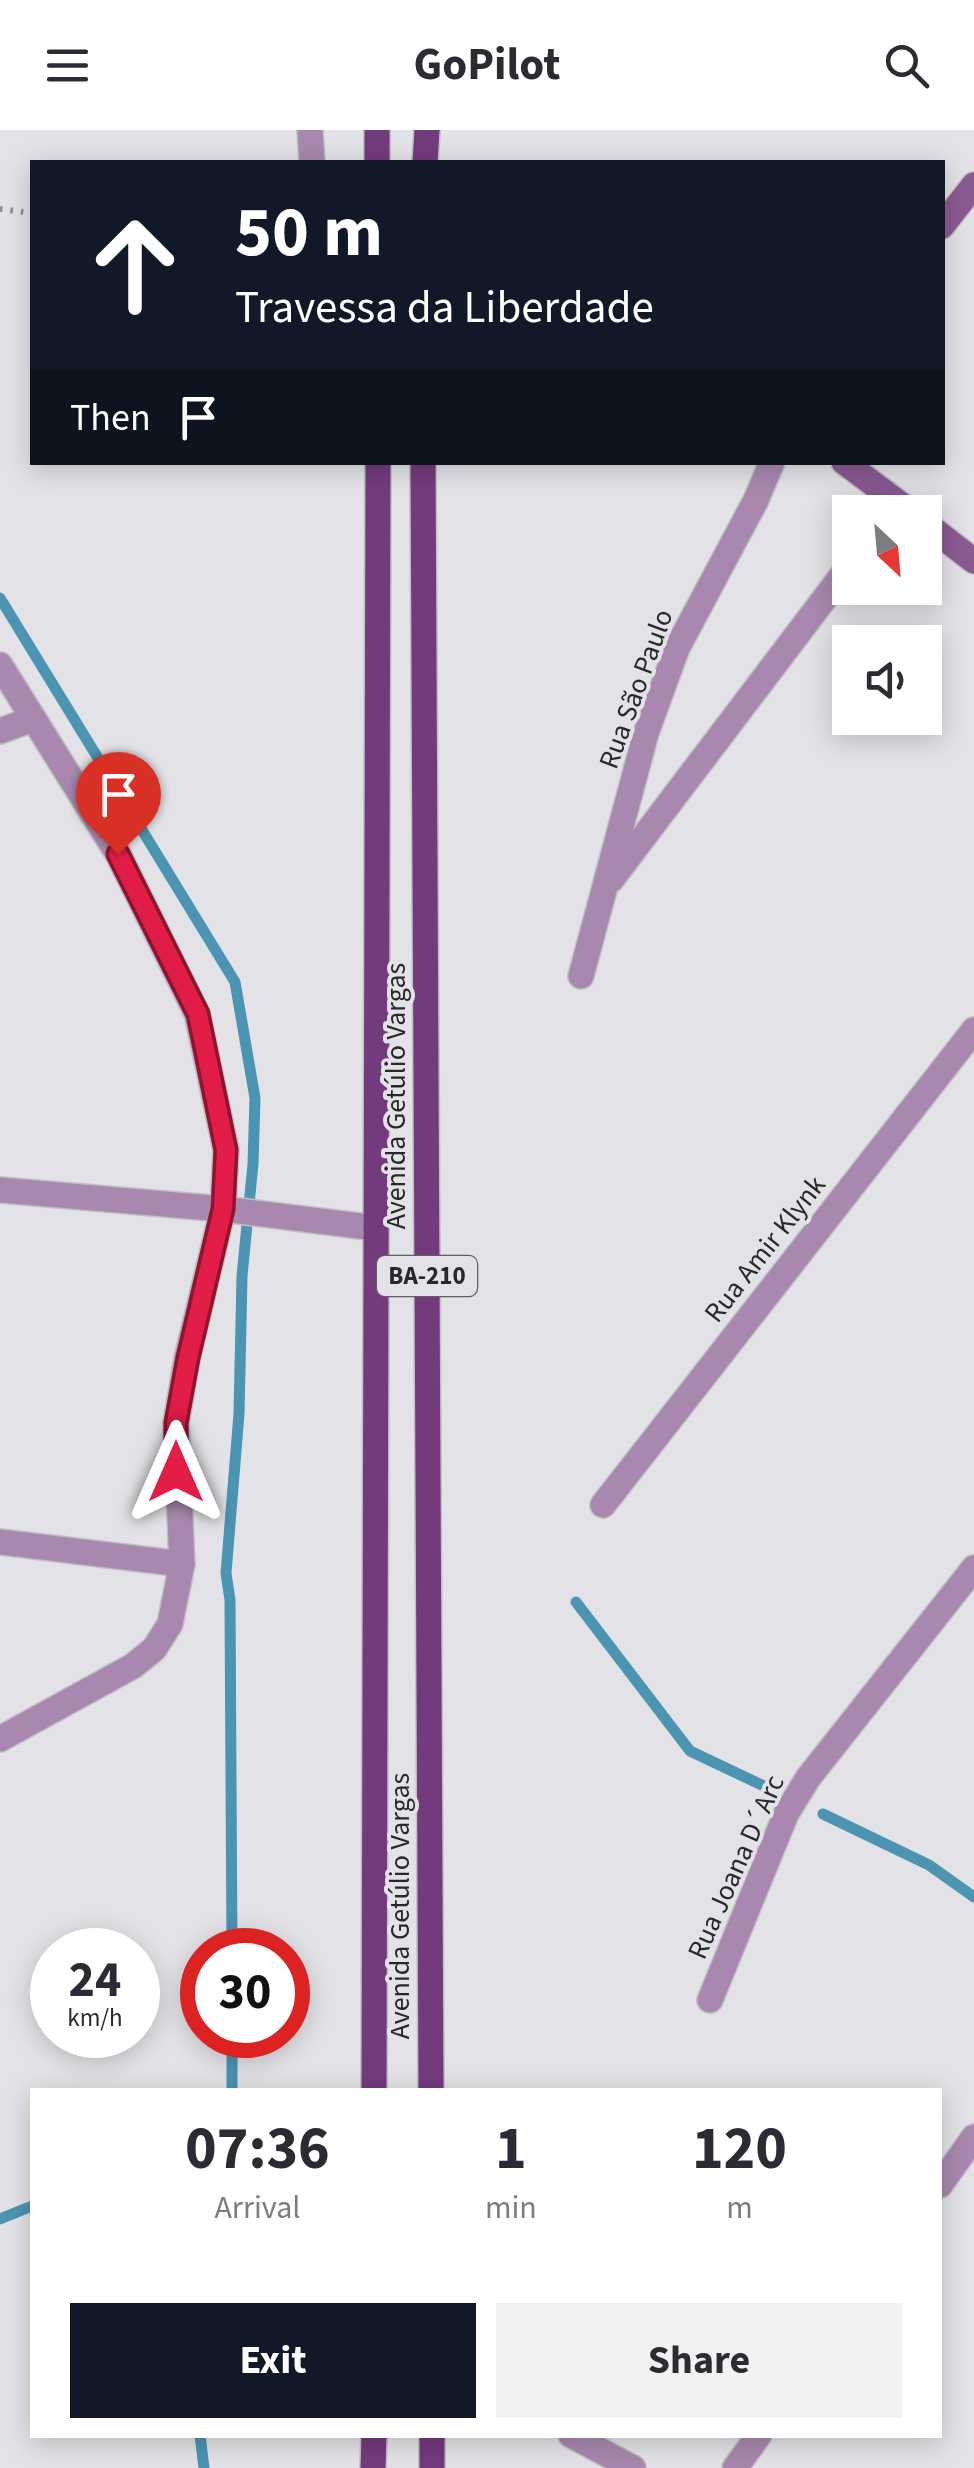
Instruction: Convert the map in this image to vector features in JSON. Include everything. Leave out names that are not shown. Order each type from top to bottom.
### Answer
[{"type":"main road","points":[[377,130],[377,160]]},
{"type":"main road","points":[[425,160],[427,130]]},
{"type":"main road","name":"Avenida Getúlio Vargas","points":[[374,2088],[378,465]]},
{"type":"main road","name":"Avenida Getúlio Vargas","points":[[422,465],[431,2088]]},
{"type":"main road","points":[[374,2438],[374,2468]]},
{"type":"main road","points":[[432,2438],[432,2468]]},
{"type":"street","points":[[310,130],[312,160]]},
{"type":"street","points":[[945,222],[974,185]]},
{"type":"street","name":"Rua São Paulo","points":[[581,976],[646,733],[676,648],[756,500],[771,465]]},
{"type":"street","points":[[848,465],[883,495]]},
{"type":"street","points":[[942,536],[974,561]]},
{"type":"street","name":"Rua São Paulo","points":[[604,890],[832,589]]},
{"type":"street","points":[[0,665],[118,854],[198,1014],[226,1150],[223,1209],[176,1423],[182,1564],[170,1624],[154,1649],[133,1666],[0,1739]]},
{"type":"street","points":[[0,731],[33,719]]},
{"type":"street","name":"Rua Amir Klynk","points":[[602,1505],[974,1030]]},
{"type":"street","points":[[0,1190],[223,1209],[376,1228]]},
{"type":"street","points":[[0,1542],[182,1564]]},
{"type":"street","name":"Rua Joana D´Arc","points":[[710,2000],[786,1814],[808,1778],[974,1568]]},
{"type":"street","points":[[942,2181],[974,2138]]},
{"type":"street","points":[[577,2438],[634,2468]]},
{"type":"street","points":[[735,2468],[757,2438]]},
{"type":"path","points":[[0,208],[30,213]]},
{"type":"waterway","points":[[0,598],[235,982],[255,1098],[242,1276],[239,1414],[226,1573],[230,1600],[232,1928]]},
{"type":"waterway","points":[[576,1602],[690,1751],[766,1787]]},
{"type":"waterway","points":[[823,1814],[929,1865],[974,1897]]},
{"type":"waterway","points":[[232,2058],[232,2088]]},
{"type":"waterway","points":[[0,2219],[30,2207]]},
{"type":"waterway","points":[[200,2438],[204,2468]]},
{"type":"route","points":[[118,854],[198,1014],[226,1150],[223,1209],[176,1423],[176,1472]]}]
